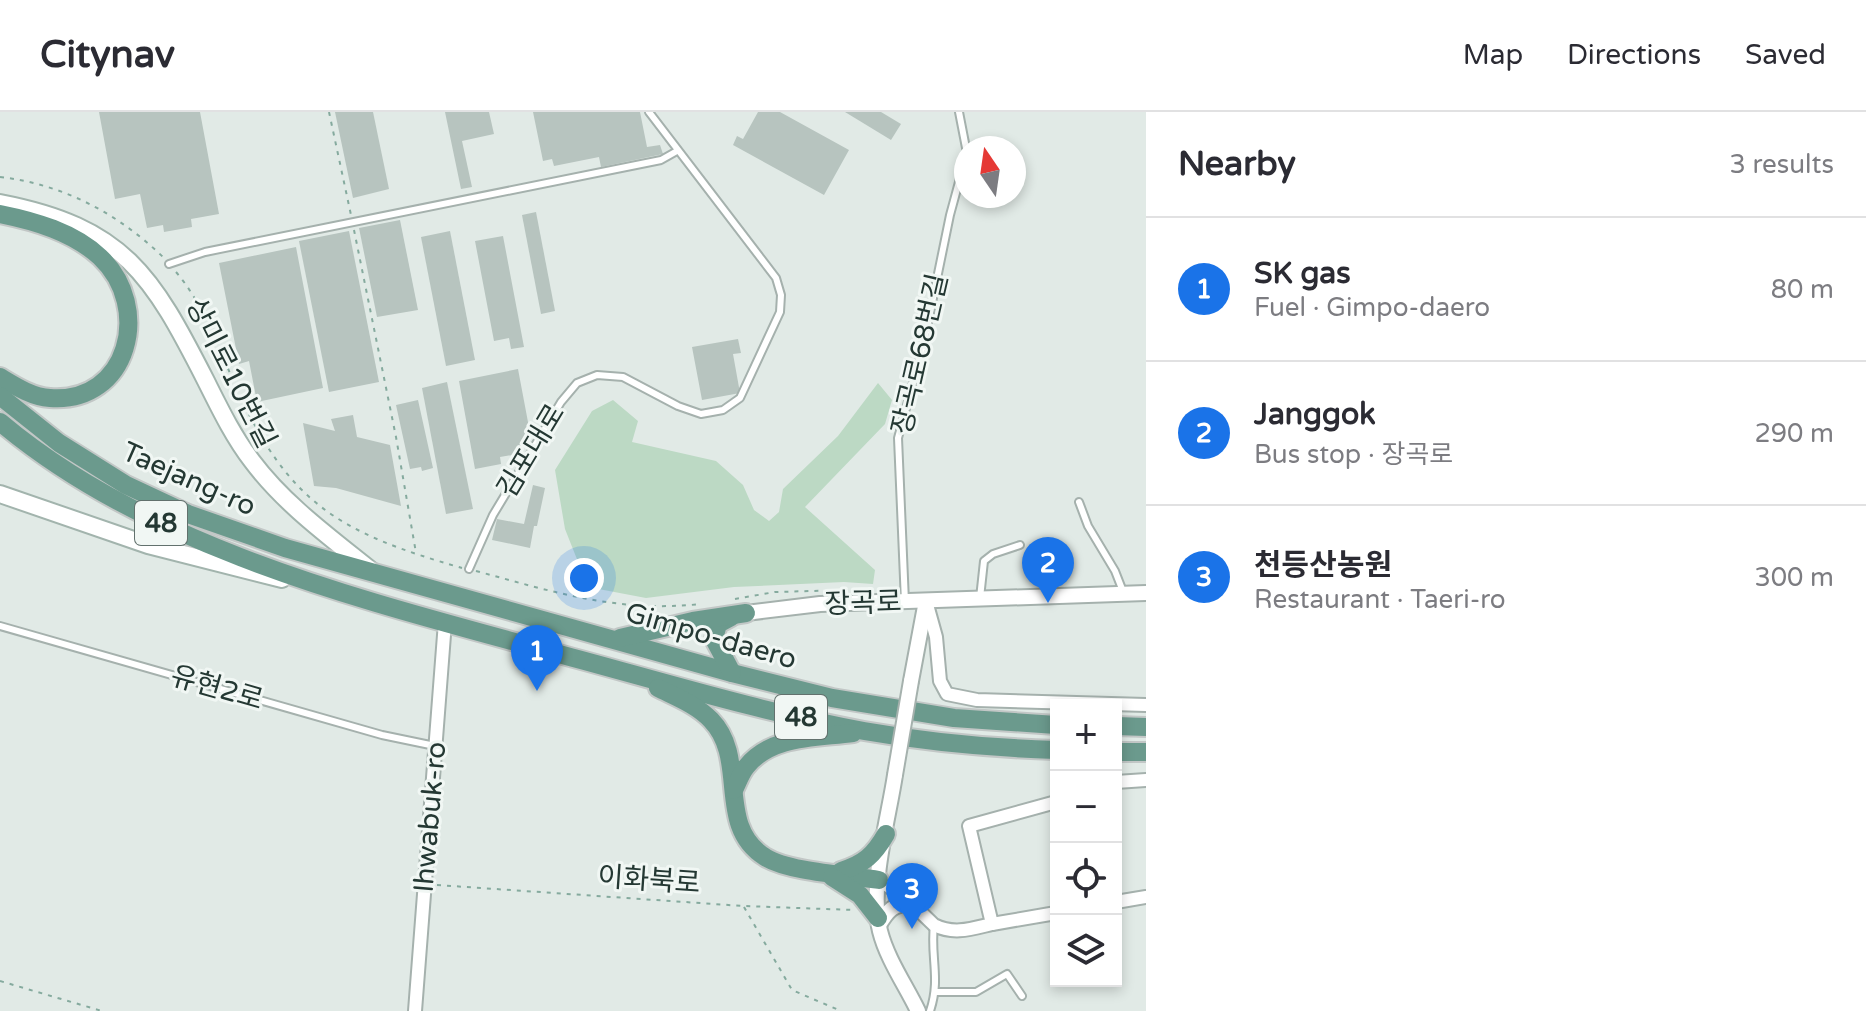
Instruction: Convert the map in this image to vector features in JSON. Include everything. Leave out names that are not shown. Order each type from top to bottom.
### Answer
[{"type":"main road","name":"Gimpo-daero","points":[[0,203],[32,209],[81,228],[109,243],[134,264],[177,324],[227,422],[252,461],[293,505],[375,573],[832,698],[968,720],[1050,725]]},
{"type":"main road","points":[[0,214],[42,225],[77,240],[100,257],[113,272],[125,297],[129,335],[124,354],[111,373],[81,394],[47,398],[0,377]]},
{"type":"main road","name":"Taejang-ro","points":[[0,396],[80,457],[126,485],[175,509],[246,536],[375,573]]},
{"type":"main road","name":"Taejang-ro","points":[[0,422],[40,453],[95,488],[179,532],[339,591]]},
{"type":"main road","name":"Gimpo-daero","points":[[0,494],[148,545],[339,591],[628,672],[864,731],[938,742],[1050,750]]},
{"type":"main road","points":[[617,639],[693,621],[746,613]]},
{"type":"main road","points":[[732,673],[717,648],[714,631],[725,619],[746,613]]},
{"type":"main road","points":[[628,672],[699,709],[713,721],[726,744],[736,820],[749,843],[762,856],[774,862],[879,880]]},
{"type":"main road","points":[[1122,726],[1146,727]]},
{"type":"main road","points":[[734,790],[746,767],[767,748],[794,740],[864,731]]},
{"type":"main road","points":[[829,872],[866,861],[886,834]]},
{"type":"main road","points":[[829,872],[854,890],[876,917]]},
{"type":"street","name":"장곡로","points":[[746,613],[820,604],[1146,593]]},
{"type":"street","points":[[918,1011],[884,943],[876,917],[895,775],[926,601]]},
{"type":"street","points":[[926,601],[936,637],[940,681],[947,694],[977,700],[1146,705]]},
{"type":"street","name":"Ihwabuk-ro","points":[[415,1011],[445,622]]},
{"type":"street","points":[[1122,782],[1143,780],[1141,752]]},
{"type":"street","points":[[992,924],[969,826],[1050,804]]},
{"type":"street","points":[[879,880],[912,903],[934,925],[949,932],[1050,914]]},
{"type":"street","points":[[1122,901],[1146,897]]},
{"type":"street","points":[[876,917],[900,904],[912,903]]},
{"type":"lane","points":[[169,264],[205,252],[654,161],[677,151],[649,112]]},
{"type":"lane","points":[[959,112],[964,136]]},
{"type":"lane","name":"김포대로","points":[[469,569],[493,515],[561,402],[577,383],[597,375],[623,377],[678,406],[701,414],[723,410],[740,398],[772,334],[781,304],[776,278],[677,151]]},
{"type":"lane","name":"장곡로68번길","points":[[905,602],[898,438],[924,342],[954,196]]},
{"type":"lane","points":[[1079,502],[1088,526],[1115,571],[1124,594]]},
{"type":"lane","points":[[980,598],[984,561],[993,554],[1020,545]]},
{"type":"lane","name":"유현2로","points":[[0,626],[391,738],[435,746]]},
{"type":"lane","points":[[930,1011],[936,992],[934,925]]},
{"type":"lane","points":[[936,992],[976,992],[1007,974],[1022,996]]},
{"type":"path","points":[[329,112],[396,437],[416,554]]},
{"type":"path","name":"상미로10번길","points":[[0,177],[63,192],[100,208],[124,223],[169,264],[196,299],[256,429],[288,476],[337,520],[367,536],[416,554],[613,605],[666,608],[705,604]]},
{"type":"path","points":[[730,600],[775,592],[848,590]]},
{"type":"path","name":"이화북로","points":[[424,884],[836,910],[876,917]]},
{"type":"path","points":[[743,906],[792,990],[841,1011]]},
{"type":"path","points":[[0,981],[102,1011]]},
{"type":"green space","points":[[878,383],[892,400],[885,424],[805,507],[875,570],[873,584],[844,582],[734,587],[646,598],[588,587],[565,529],[555,470],[592,411],[613,400],[638,421],[632,442],[716,461],[743,485],[754,510],[769,521],[779,512],[783,489],[838,436]]},
{"type":"building","points":[[99,112],[200,112],[219,214],[191,219],[192,227],[164,232],[163,225],[147,228],[140,194],[115,199]]},
{"type":"building","points":[[335,112],[373,112],[389,189],[353,198]]},
{"type":"building","points":[[445,112],[489,112],[494,134],[462,141],[472,187],[461,189]]},
{"type":"building","points":[[533,112],[640,112],[647,147],[660,145],[663,154],[601,167],[599,157],[554,166],[552,159],[543,161]]},
{"type":"building","points":[[758,112],[780,112],[849,150],[824,195],[733,145],[737,136],[743,139]]},
{"type":"building","points":[[845,112],[881,112],[901,124],[891,140]]},
{"type":"building","points":[[536,212],[555,311],[541,314],[522,215]]},
{"type":"building","points":[[400,220],[418,310],[377,317],[359,228]]},
{"type":"building","points":[[349,231],[379,382],[329,392],[299,241]]},
{"type":"building","points":[[450,231],[475,360],[446,366],[421,237]]},
{"type":"building","points":[[503,236],[524,347],[511,349],[509,338],[494,341],[475,241]]},
{"type":"building","points":[[296,247],[323,388],[257,402],[249,361],[239,364],[219,263]]},
{"type":"building","points":[[738,339],[741,353],[733,354],[740,393],[702,400],[692,347]]},
{"type":"building","points":[[518,369],[531,438],[512,455],[500,457],[501,464],[475,469],[459,381]]},
{"type":"building","points":[[447,382],[473,509],[446,514],[422,388]]},
{"type":"building","points":[[418,400],[433,468],[422,471],[421,467],[410,469],[396,405]]},
{"type":"building","points":[[353,415],[357,437],[390,445],[401,506],[336,488],[314,486],[303,423],[335,431],[331,419]]},
{"type":"building","points":[[533,485],[545,488],[530,548],[492,540],[497,519],[524,524]]},
{"type":"place","name":"Janggok","points":[[1048,603]]},
{"type":"place","name":"SK gas","points":[[537,691]]},
{"type":"place","name":"천등산농원","points":[[912,929]]}]
